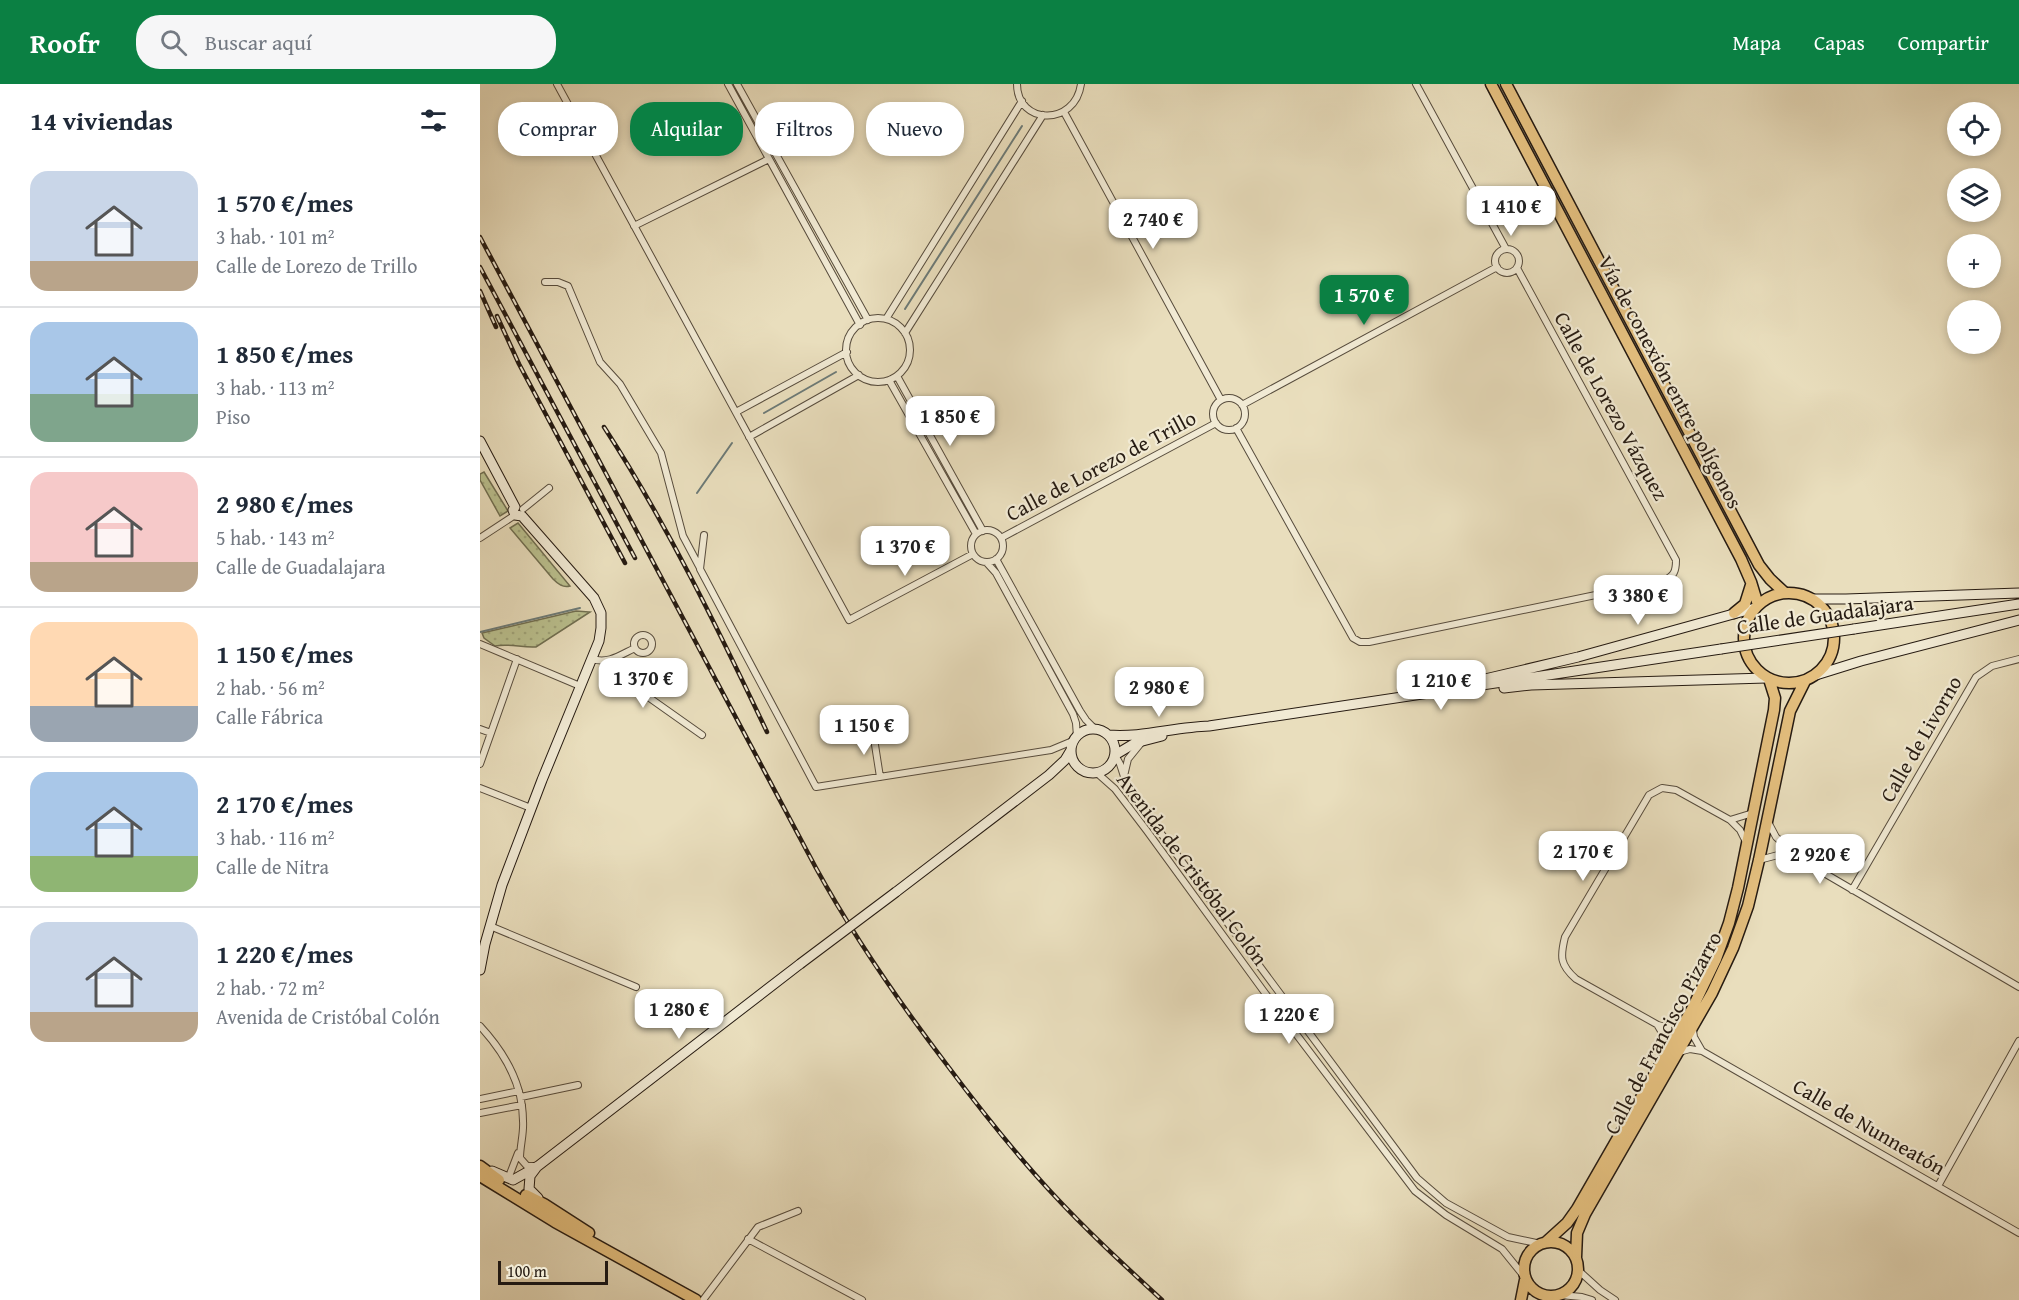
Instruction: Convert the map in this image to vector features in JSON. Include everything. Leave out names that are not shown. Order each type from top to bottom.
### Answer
[{"type":"main road","points":[[1483,84],[1594,280]]},
{"type":"main road","name":"Vía de conexión entre polígonos","points":[[1491,84],[1751,582],[1756,607]]},
{"type":"main road","name":"Vía de conexión entre polígonos","points":[[1506,84],[1759,565],[1785,593]]},
{"type":"main road","points":[[1513,84],[1589,228],[1608,277]]},
{"type":"main road","points":[[480,441],[519,512],[598,603],[601,613],[601,628],[592,659],[501,885],[480,970]]},
{"type":"main road","points":[[1734,613],[1745,604],[1751,582]]},
{"type":"main road","points":[[1431,693],[1558,662],[1756,607],[1770,597],[1785,593],[1812,599],[2019,593]]},
{"type":"main road","points":[[1812,599],[1824,610],[1831,623],[1834,637],[1829,658],[1816,675]]},
{"type":"main road","name":"Calle de Guadalajara","points":[[1115,755],[1143,741],[1209,726],[2019,604]]},
{"type":"main road","points":[[1756,607],[1746,626],[1744,646],[1748,658],[1756,669],[1768,678]]},
{"type":"main road","points":[[1362,704],[1392,704],[1531,685],[1768,678],[1784,683],[1805,681],[1816,675],[1861,661],[2019,620]]},
{"type":"main road","name":"Calle de Francisco Pizarro","points":[[1687,1027],[1723,941],[1734,906],[1775,704],[1768,678]]},
{"type":"main road","name":"Calle de Francisco Pizarro","points":[[1543,1243],[1573,1216],[1687,1027],[1719,979],[1739,933],[1759,860],[1790,711],[1805,681]]},
{"type":"main road","name":"Calle de Guadalajara","points":[[1108,735],[1127,737],[1187,727],[1209,726]]},
{"type":"main road","points":[[480,1166],[508,1179],[516,1179],[538,1166],[1049,775],[1071,752],[1076,738],[1086,731],[1096,730],[1108,735],[1114,744],[1115,755],[1108,767],[1097,773],[1087,772],[1077,766],[1071,752]]},
{"type":"main road","points":[[1049,775],[1077,766]]},
{"type":"main road","points":[[480,955],[485,944]]},
{"type":"main road","name":"Calle de Francisco Pizarro","points":[[1576,1257],[1578,1233],[1585,1214],[1674,1049]]},
{"type":"main road","points":[[480,1166],[503,1182],[544,1204],[619,1252],[641,1269]]},
{"type":"main road","points":[[538,1166],[530,1176],[528,1189],[544,1204]]},
{"type":"main road","points":[[480,1176],[555,1222],[696,1300]]},
{"type":"main road","points":[[1521,1300],[1524,1262],[1533,1249],[1543,1243],[1559,1242],[1572,1251],[1576,1257],[1578,1270],[1571,1286],[1552,1297],[1536,1292],[1524,1277]]},
{"type":"street","points":[[556,84],[849,620],[973,554]]},
{"type":"street","points":[[728,84],[860,325]]},
{"type":"street","points":[[737,84],[868,320]]},
{"type":"street","points":[[1017,84],[1022,101],[1035,113],[1042,115],[1056,115],[1074,105],[1081,84]]},
{"type":"street","points":[[1416,84],[1506,249]]},
{"type":"street","points":[[886,319],[1022,101]]},
{"type":"street","points":[[1064,112],[1221,400]]},
{"type":"street","points":[[905,333],[1042,115]]},
{"type":"street","points":[[634,226],[769,159]]},
{"type":"street","points":[[1506,249],[1513,250],[1520,261],[1517,268],[1509,273],[1502,272],[1495,261],[1497,254],[1506,249]]},
{"type":"street","points":[[1242,405],[1497,267]]},
{"type":"street","name":"Calle de Lorezo Vázquez","points":[[1236,428],[1353,638],[1360,642],[1380,640],[1663,581],[1671,577],[1676,571],[1676,560],[1517,268]]},
{"type":"street","points":[[545,282],[558,282],[568,286],[600,362],[620,384],[661,453],[683,536],[816,787],[1052,750],[1071,752]]},
{"type":"street","points":[[886,319],[900,327],[905,333],[910,344],[910,354],[907,363],[897,375],[889,380],[876,382],[858,375],[852,367],[847,352],[849,337],[868,320],[886,319]]},
{"type":"street","points":[[736,412],[847,352]]},
{"type":"street","points":[[749,437],[858,375]]},
{"type":"street","points":[[897,375],[980,532]]},
{"type":"street","points":[[889,380],[980,532]]},
{"type":"street","points":[[1235,399],[1242,405],[1243,421],[1236,428],[1226,429],[1216,423],[1214,409],[1221,400],[1235,399]]},
{"type":"street","name":"Calle de Lorezo de Trillo","points":[[1001,538],[1216,423]]},
{"type":"street","points":[[480,538],[519,512],[549,488]]},
{"type":"street","points":[[993,531],[1001,538],[1003,547],[996,559],[987,562],[979,560],[973,554],[971,541],[980,532],[993,531]]},
{"type":"street","points":[[700,568],[704,535]]},
{"type":"street","points":[[996,559],[1078,707],[1096,730]]},
{"type":"street","points":[[987,562],[996,573],[1076,719],[1076,738],[1052,750]]},
{"type":"street","points":[[480,644],[580,686]]},
{"type":"street","points":[[592,659],[604,662],[634,648]]},
{"type":"street","points":[[480,764],[517,659]]},
{"type":"street","name":"Calle de Livorno","points":[[1852,890],[1976,677],[1992,666],[2019,659]]},
{"type":"street","points":[[604,662],[610,670],[702,735]]},
{"type":"street","points":[[480,729],[491,733]]},
{"type":"street","points":[[873,732],[880,777]]},
{"type":"street","points":[[1124,776],[1128,759],[1143,741]]},
{"type":"street","name":"Avenida de Cristóbal Colón","points":[[1115,755],[1128,789],[1417,1178],[1428,1190],[1446,1203],[1508,1237],[1543,1243]]},
{"type":"street","name":"Avenida de Cristóbal Colón","points":[[1097,773],[1115,789],[1147,831],[1265,993],[1415,1191],[1446,1215],[1502,1250],[1524,1277]]},
{"type":"street","points":[[480,788],[531,808]]},
{"type":"street","points":[[1702,1051],[1687,1027],[1658,1026],[1576,979],[1566,970],[1560,954],[1564,937],[1649,795],[1662,788],[1676,790],[1730,820],[1740,831],[1746,843]]},
{"type":"street","points":[[1730,820],[1753,813]]},
{"type":"street","points":[[1767,820],[1776,837],[1800,859],[2019,987]]},
{"type":"street","points":[[1759,860],[1778,855],[1800,859]]},
{"type":"street","points":[[490,926],[636,987]]},
{"type":"street","points":[[480,1026],[494,1041],[509,1064],[520,1094],[524,1123],[520,1158],[524,1164],[538,1166]]},
{"type":"street","points":[[1658,1026],[1674,1049],[1702,1051]]},
{"type":"street","points":[[1938,1186],[2019,1041]]},
{"type":"street","name":"Calle de Nunneatón","points":[[1702,1051],[2019,1233]]},
{"type":"street","points":[[480,1099],[579,1085]]},
{"type":"street","points":[[480,1113],[522,1105]]},
{"type":"street","points":[[508,1179],[520,1149]]},
{"type":"street","points":[[703,1300],[758,1227],[798,1211]]},
{"type":"street","points":[[748,1239],[862,1300]]},
{"type":"street","points":[[1578,1270],[1615,1300]]},
{"type":"street","points":[[1552,1297],[1582,1297],[1592,1300]]},
{"type":"green space","points":[[484,472],[508,511],[500,516],[480,480],[480,474]]},
{"type":"green space","points":[[518,523],[570,586],[563,586],[555,581],[510,528]]},
{"type":"green space","points":[[576,611],[590,612],[536,647],[495,646],[484,638],[482,633]]},
{"type":"waterway","points":[[905,309],[1022,126]]},
{"type":"waterway","points":[[764,413],[836,372]]},
{"type":"waterway","points":[[697,493],[732,443]]},
{"type":"waterway","points":[[480,632],[580,608]]},
{"type":"railway","points":[[480,237],[816,868],[861,944],[894,993],[972,1098],[1037,1177],[1078,1220],[1162,1300]]},
{"type":"railway","points":[[480,267],[635,558]]},
{"type":"railway","points":[[480,291],[496,327]]},
{"type":"railway","points":[[497,316],[519,364],[625,563]]},
{"type":"railway","points":[[604,427],[670,538],[767,732]]}]
